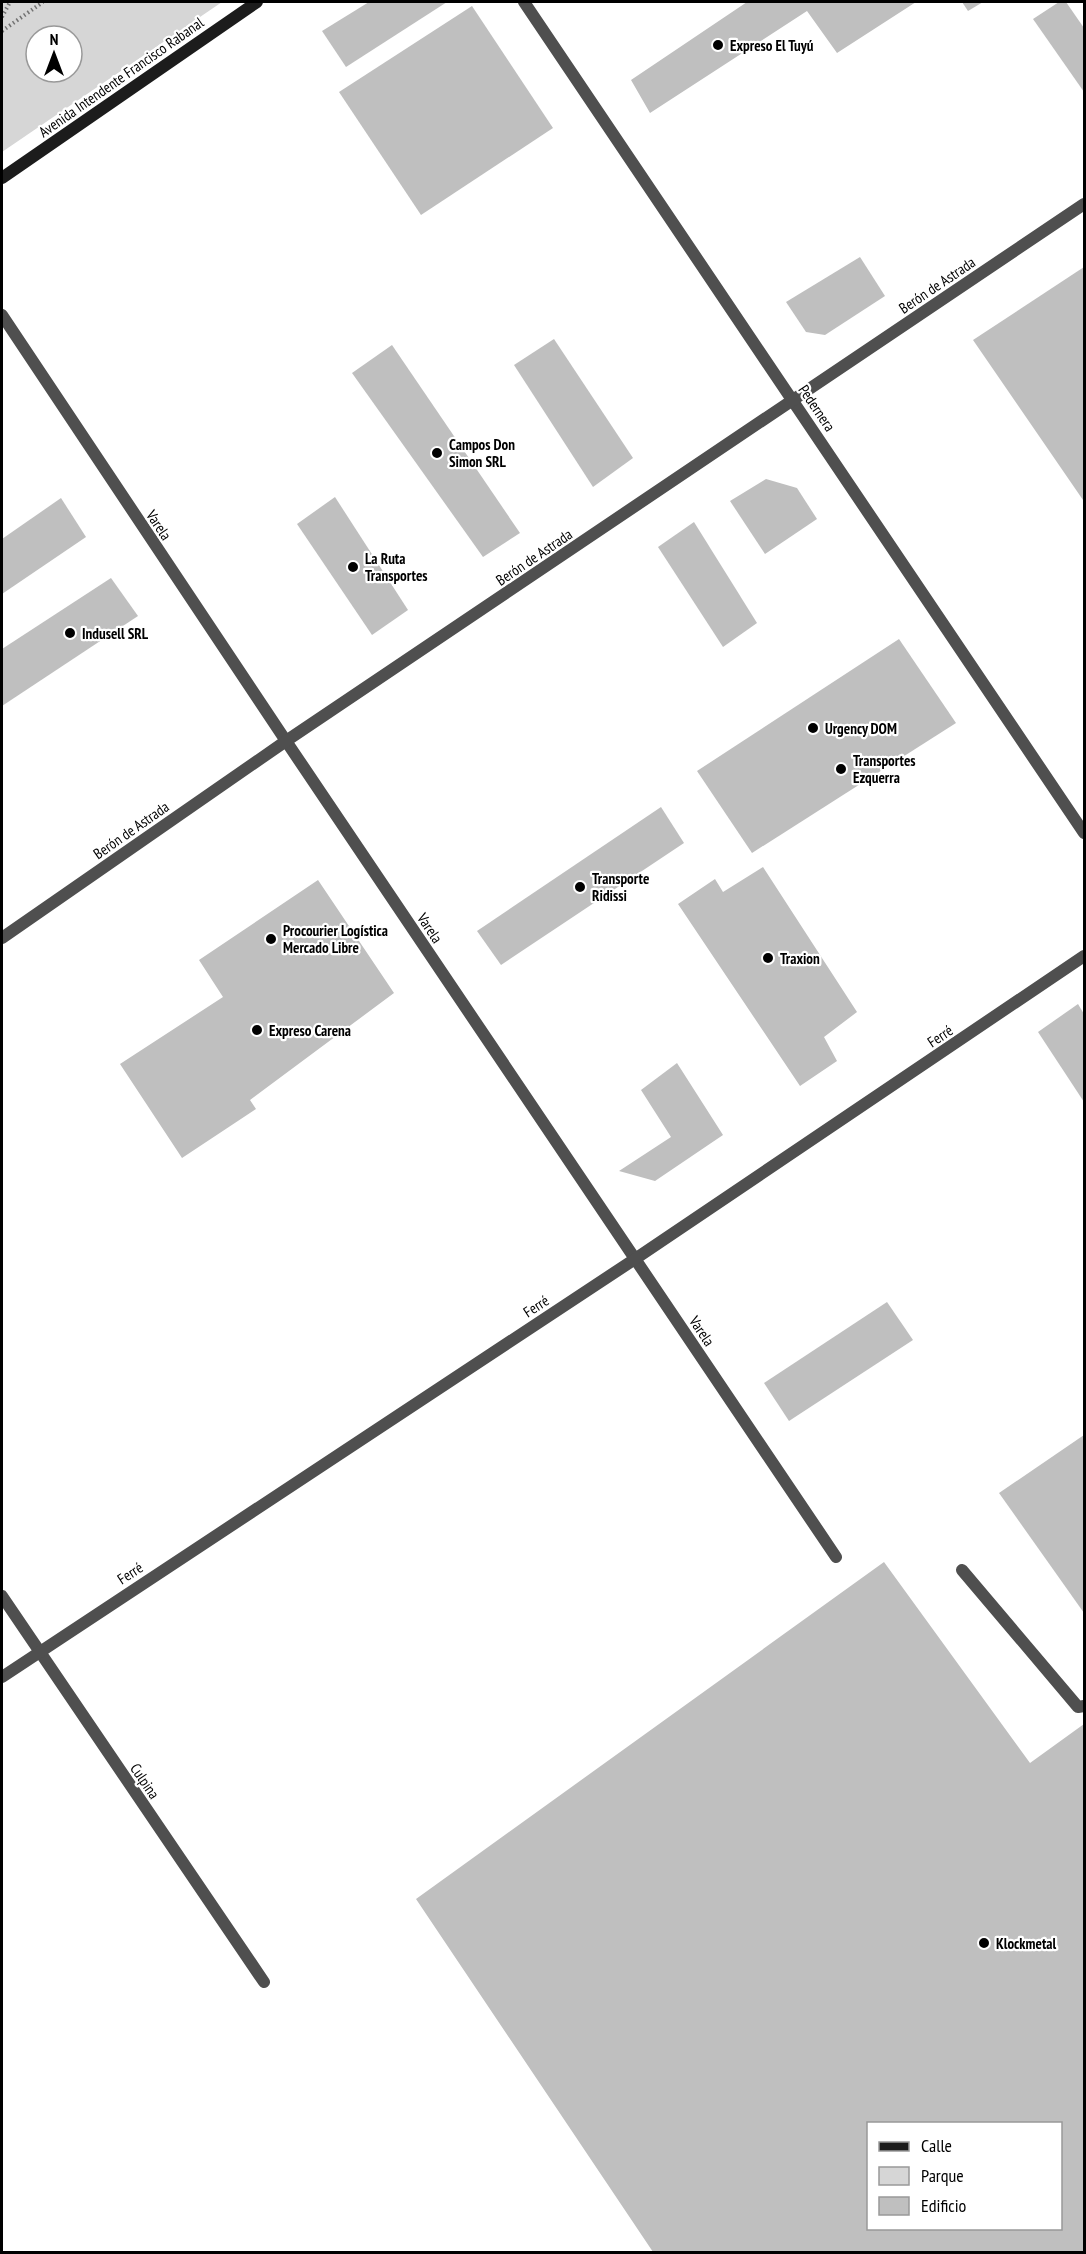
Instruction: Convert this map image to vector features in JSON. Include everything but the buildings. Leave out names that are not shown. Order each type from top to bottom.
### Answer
[{"type":"main road","name":"Avenida Intendente Francisco Rabanal","points":[[2,178],[257,2]]},
{"type":"street","name":"Pedernera","points":[[524,2],[1084,833]]},
{"type":"street","name":"Berón de Astrada","points":[[2,938],[286,741],[1084,204]]},
{"type":"street","name":"Varela","points":[[2,315],[836,1557]]},
{"type":"street","name":"Ferré","points":[[2,1677],[635,1259],[1084,956]]},
{"type":"street","points":[[962,1570],[1078,1707],[1084,1706]]},
{"type":"street","name":"Culpina","points":[[2,1596],[264,1982]]},
{"type":"path","points":[[2,17],[10,2]]},
{"type":"path","points":[[2,31],[43,2]]},
{"type":"green space","points":[[2,2],[222,2],[2,152]]},
{"type":"place","name":"Expreso El Tuyú","points":[[718,45]]},
{"type":"place","name":"Campos Don Simon SRL","points":[[437,453]]},
{"type":"place","name":"La Ruta Transportes","points":[[353,567]]},
{"type":"place","name":"Indusell SRL","points":[[70,633]]},
{"type":"place","name":"Urgency DOM","points":[[813,728]]},
{"type":"place","name":"Transportes Ezquerra","points":[[841,769]]},
{"type":"place","name":"Transporte Ridissi","points":[[580,887]]},
{"type":"place","name":"Procourier Logística Mercado Libre","points":[[271,939]]},
{"type":"place","name":"Traxion","points":[[768,958]]},
{"type":"place","name":"Expreso Carena","points":[[257,1030]]},
{"type":"place","name":"Klockmetal","points":[[984,1943]]}]
